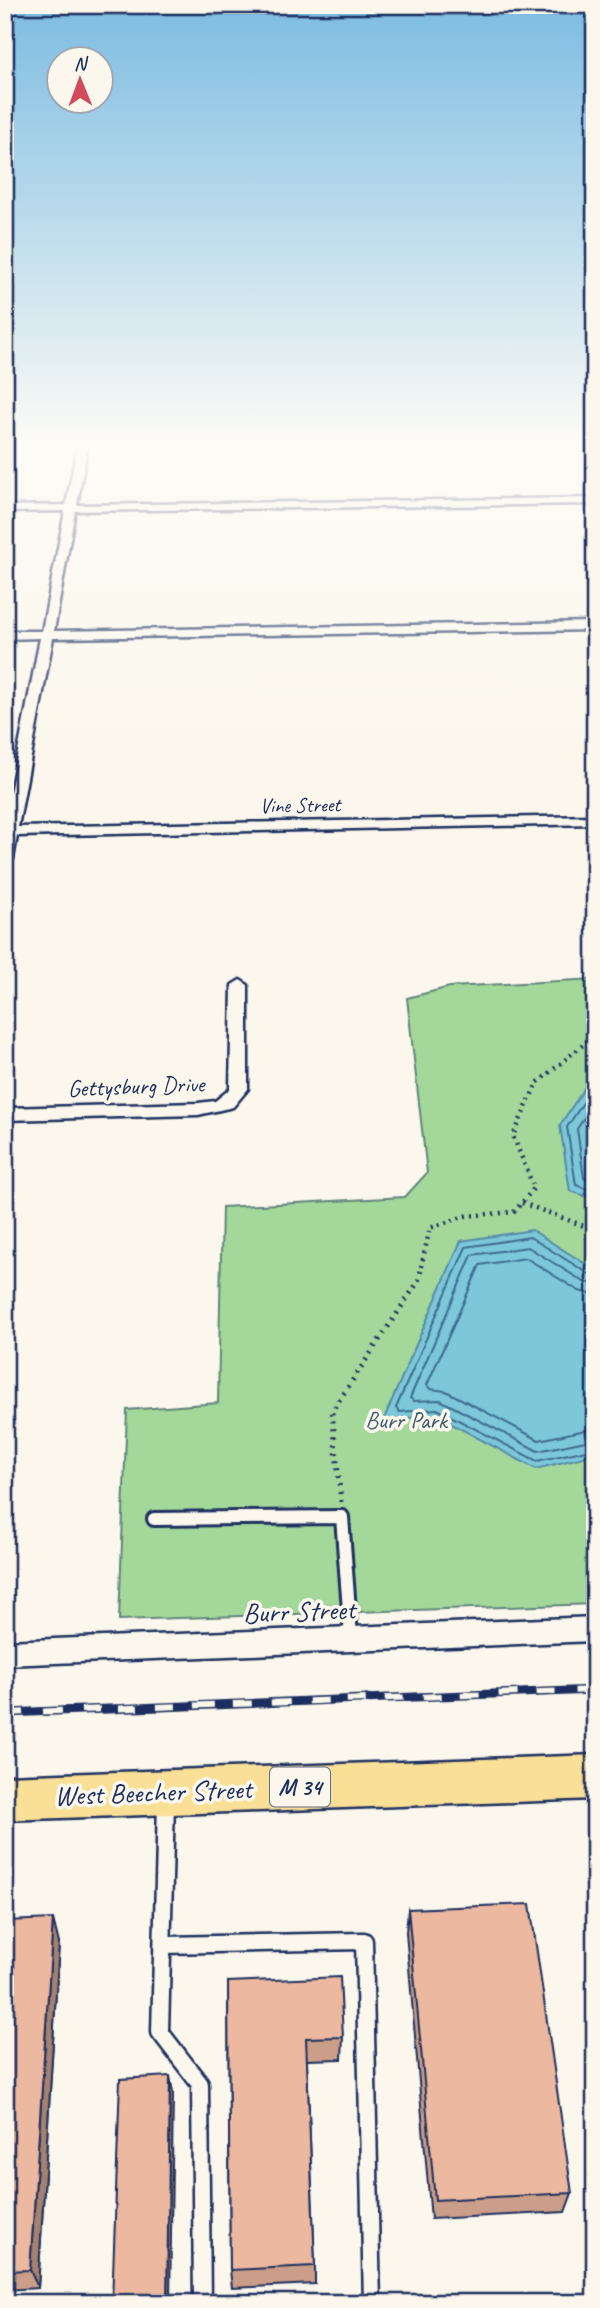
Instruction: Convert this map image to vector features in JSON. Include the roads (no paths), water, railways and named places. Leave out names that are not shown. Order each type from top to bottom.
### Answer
[{"type":"main road","name":"West Beecher Street","points":[[5,1798],[595,1777]]},
{"type":"street","points":[[5,859],[62,551]]},
{"type":"street","points":[[5,635],[595,626]]},
{"type":"street","name":"Vine Street","points":[[8,832],[595,820]]},
{"type":"street","name":"Gettysburg Drive","points":[[5,1114],[198,1109],[218,1107],[232,1101],[239,1089],[240,985]]},
{"type":"street","name":"Burr Street","points":[[5,1653],[352,1641],[595,1629]]},
{"type":"lane","points":[[154,1519],[342,1517],[352,1641]]},
{"type":"lane","points":[[166,1792],[160,2032],[200,2084],[202,2303]]},
{"type":"lane","points":[[164,1945],[364,1941],[372,2303]]},
{"type":"water","points":[[595,1072],[595,1199],[570,1191],[560,1125]]},
{"type":"water","points":[[532,1230],[595,1270],[595,1454],[536,1469],[435,1415],[383,1421],[461,1241]]},
{"type":"railway","points":[[5,1713],[595,1690]]},
{"type":"park label","name":"Burr Park","points":[[406,1420]]}]
